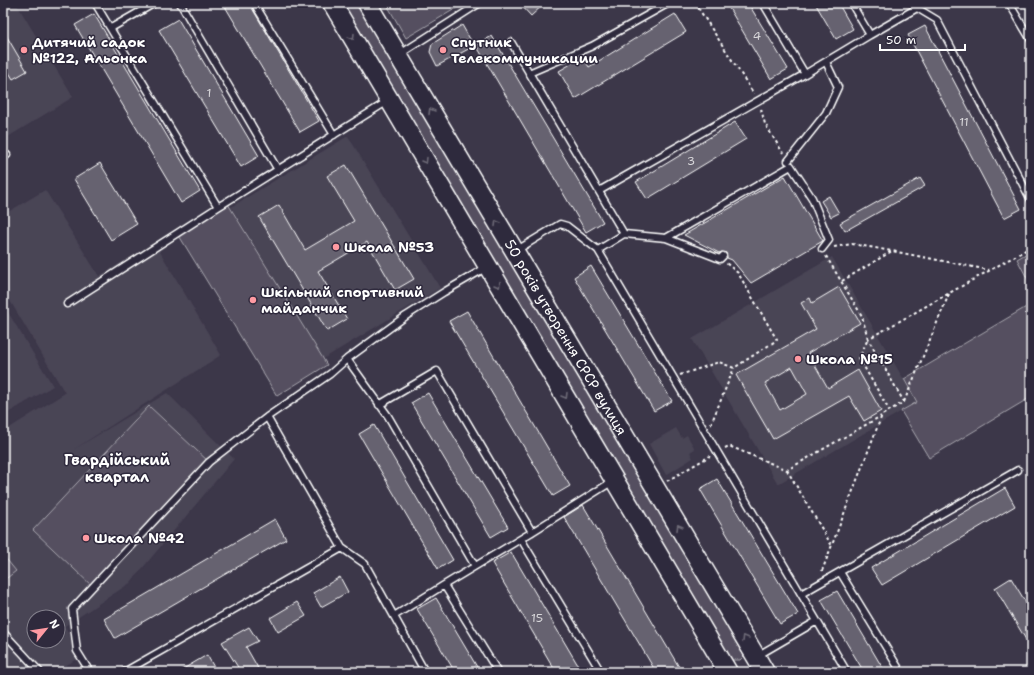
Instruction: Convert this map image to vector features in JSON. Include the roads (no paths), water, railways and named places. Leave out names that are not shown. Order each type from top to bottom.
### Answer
[{"type":"main road","points":[[332,3],[728,672]]},
{"type":"main road","name":"50 років утворення СРСР вулиця","points":[[367,3],[765,672]]},
{"type":"lane","points":[[95,3],[218,207]]},
{"type":"lane","points":[[111,28],[155,3]]},
{"type":"lane","points":[[180,3],[278,170]]},
{"type":"lane","points":[[254,3],[334,135]]},
{"type":"lane","points":[[397,55],[480,3]]},
{"type":"lane","points":[[529,73],[592,46],[669,3]]},
{"type":"lane","points":[[763,3],[805,74]]},
{"type":"lane","points":[[851,3],[870,35]]},
{"type":"lane","points":[[1009,3],[1031,40]]},
{"type":"lane","points":[[599,190],[826,62],[917,8],[937,20],[1031,200]]},
{"type":"lane","points":[[511,42],[624,234]]},
{"type":"lane","points":[[788,161],[826,113],[838,88],[826,62]]},
{"type":"lane","points":[[67,304],[218,207],[390,101]]},
{"type":"lane","points":[[666,238],[791,166],[812,198],[829,240],[822,249]]},
{"type":"lane","points":[[514,251],[560,224],[567,226],[598,250],[847,672]]},
{"type":"lane","points":[[598,250],[624,234],[666,238],[722,257]]},
{"type":"lane","points":[[90,672],[77,651],[72,609],[209,462],[267,417],[330,374],[347,359],[406,316],[488,267]]},
{"type":"lane","points":[[347,359],[388,416],[475,566]]},
{"type":"lane","points":[[379,405],[437,371],[532,532]]},
{"type":"lane","points":[[267,417],[342,548],[365,564],[425,672]]},
{"type":"lane","points":[[801,594],[1018,470]]},
{"type":"lane","points":[[394,616],[521,539],[614,480]]},
{"type":"lane","points":[[521,539],[601,672]]},
{"type":"lane","points":[[124,672],[342,548]]},
{"type":"lane","points":[[840,572],[901,672]]},
{"type":"lane","points":[[444,585],[498,672]]},
{"type":"lane","points":[[756,657],[817,621]]},
{"type":"lane","points":[[3,632],[40,672]]},
{"type":"place","name":"Дитячий садок №122, Альонка","points":[[24,50]]},
{"type":"place","name":"Спутник Телекоммуникации","points":[[443,50]]},
{"type":"place","name":"Школа №53","points":[[336,247]]},
{"type":"place","name":"Шкільний спортивний майданчик","points":[[253,300]]},
{"type":"place","name":"Школа №15","points":[[798,359]]},
{"type":"place","name":"Школа №42","points":[[86,538]]},
{"type":"district","name":"Гвардійський квартал","points":[[117,468]]}]
